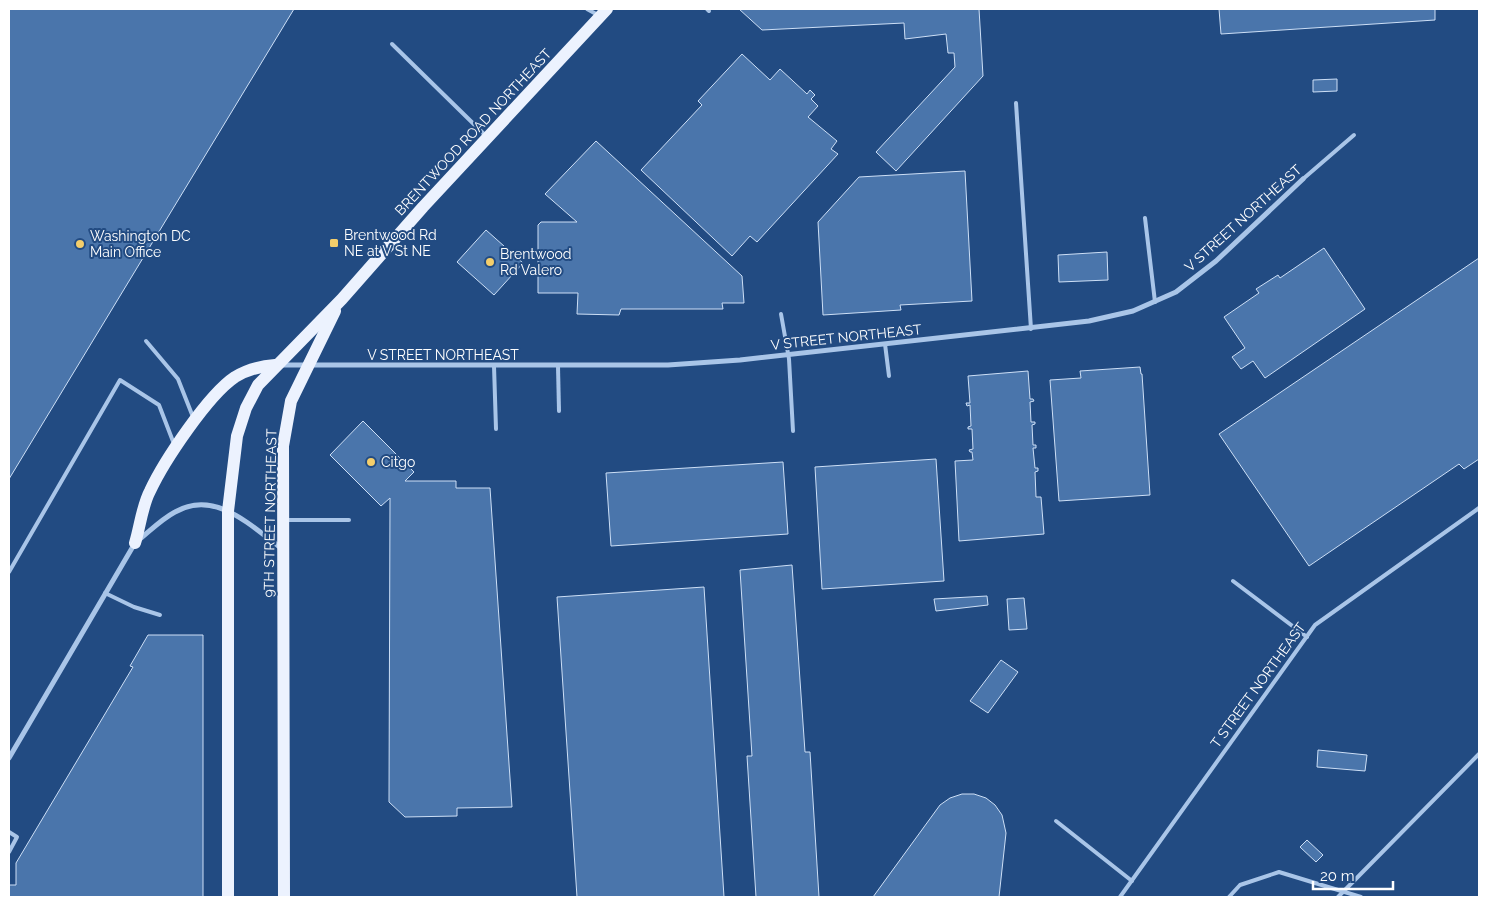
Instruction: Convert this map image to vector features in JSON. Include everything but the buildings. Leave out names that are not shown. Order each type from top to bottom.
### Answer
[{"type":"main road","name":"BRENTWOOD ROAD NORTHEAST","points":[[342,299],[603,13]]},
{"type":"main road","points":[[228,897],[228,511],[233,457],[241,420],[255,390],[275,365],[342,299]]},
{"type":"main road","name":"9TH STREET NORTHEAST","points":[[284,897],[283,446],[287,414],[307,365],[342,299]]},
{"type":"main road","points":[[136,543],[149,492],[176,448],[195,422],[230,381],[248,370],[275,365]]},
{"type":"street","name":"V STREET NORTHEAST","points":[[275,365],[668,365],[1031,329],[1113,316],[1156,302],[1176,292],[1196,278],[1303,179]]},
{"type":"street","points":[[9,758],[136,543],[167,517],[188,507],[210,506],[228,511],[284,550]]},
{"type":"lane","points":[[587,9],[603,13]]},
{"type":"lane","points":[[392,44],[488,138]]},
{"type":"lane","points":[[1016,102],[1031,329]]},
{"type":"lane","name":"V STREET NORTHEAST","points":[[1303,179],[1354,135]]},
{"type":"lane","points":[[1145,218],[1156,302]]},
{"type":"lane","points":[[781,314],[788,354],[793,431]]},
{"type":"lane","points":[[146,341],[178,379],[195,422]]},
{"type":"lane","points":[[885,344],[890,376]]},
{"type":"lane","points":[[494,366],[496,429]]},
{"type":"lane","points":[[558,366],[559,411]]},
{"type":"lane","points":[[9,572],[120,380],[159,405],[176,448]]},
{"type":"lane","name":"T STREET NORTHEAST","points":[[1120,897],[1315,625],[1479,508]]},
{"type":"lane","points":[[284,520],[349,520]]},
{"type":"lane","points":[[1233,581],[1307,637]]},
{"type":"lane","points":[[105,593],[134,607],[160,614]]},
{"type":"lane","points":[[1338,897],[1479,754]]},
{"type":"lane","points":[[1056,821],[1132,881]]},
{"type":"lane","points":[[9,832],[17,837],[9,852]]},
{"type":"lane","points":[[1229,897],[1240,885],[1279,872],[1362,897]]},
{"type":"place","name":"Brentwood Rd NE at V St NE","points":[[334,243]]},
{"type":"place","name":"Washington DC Main Office","points":[[80,244]]},
{"type":"place","name":"Brentwood Rd Valero","points":[[490,262]]},
{"type":"place","name":"Citgo","points":[[371,462]]}]
